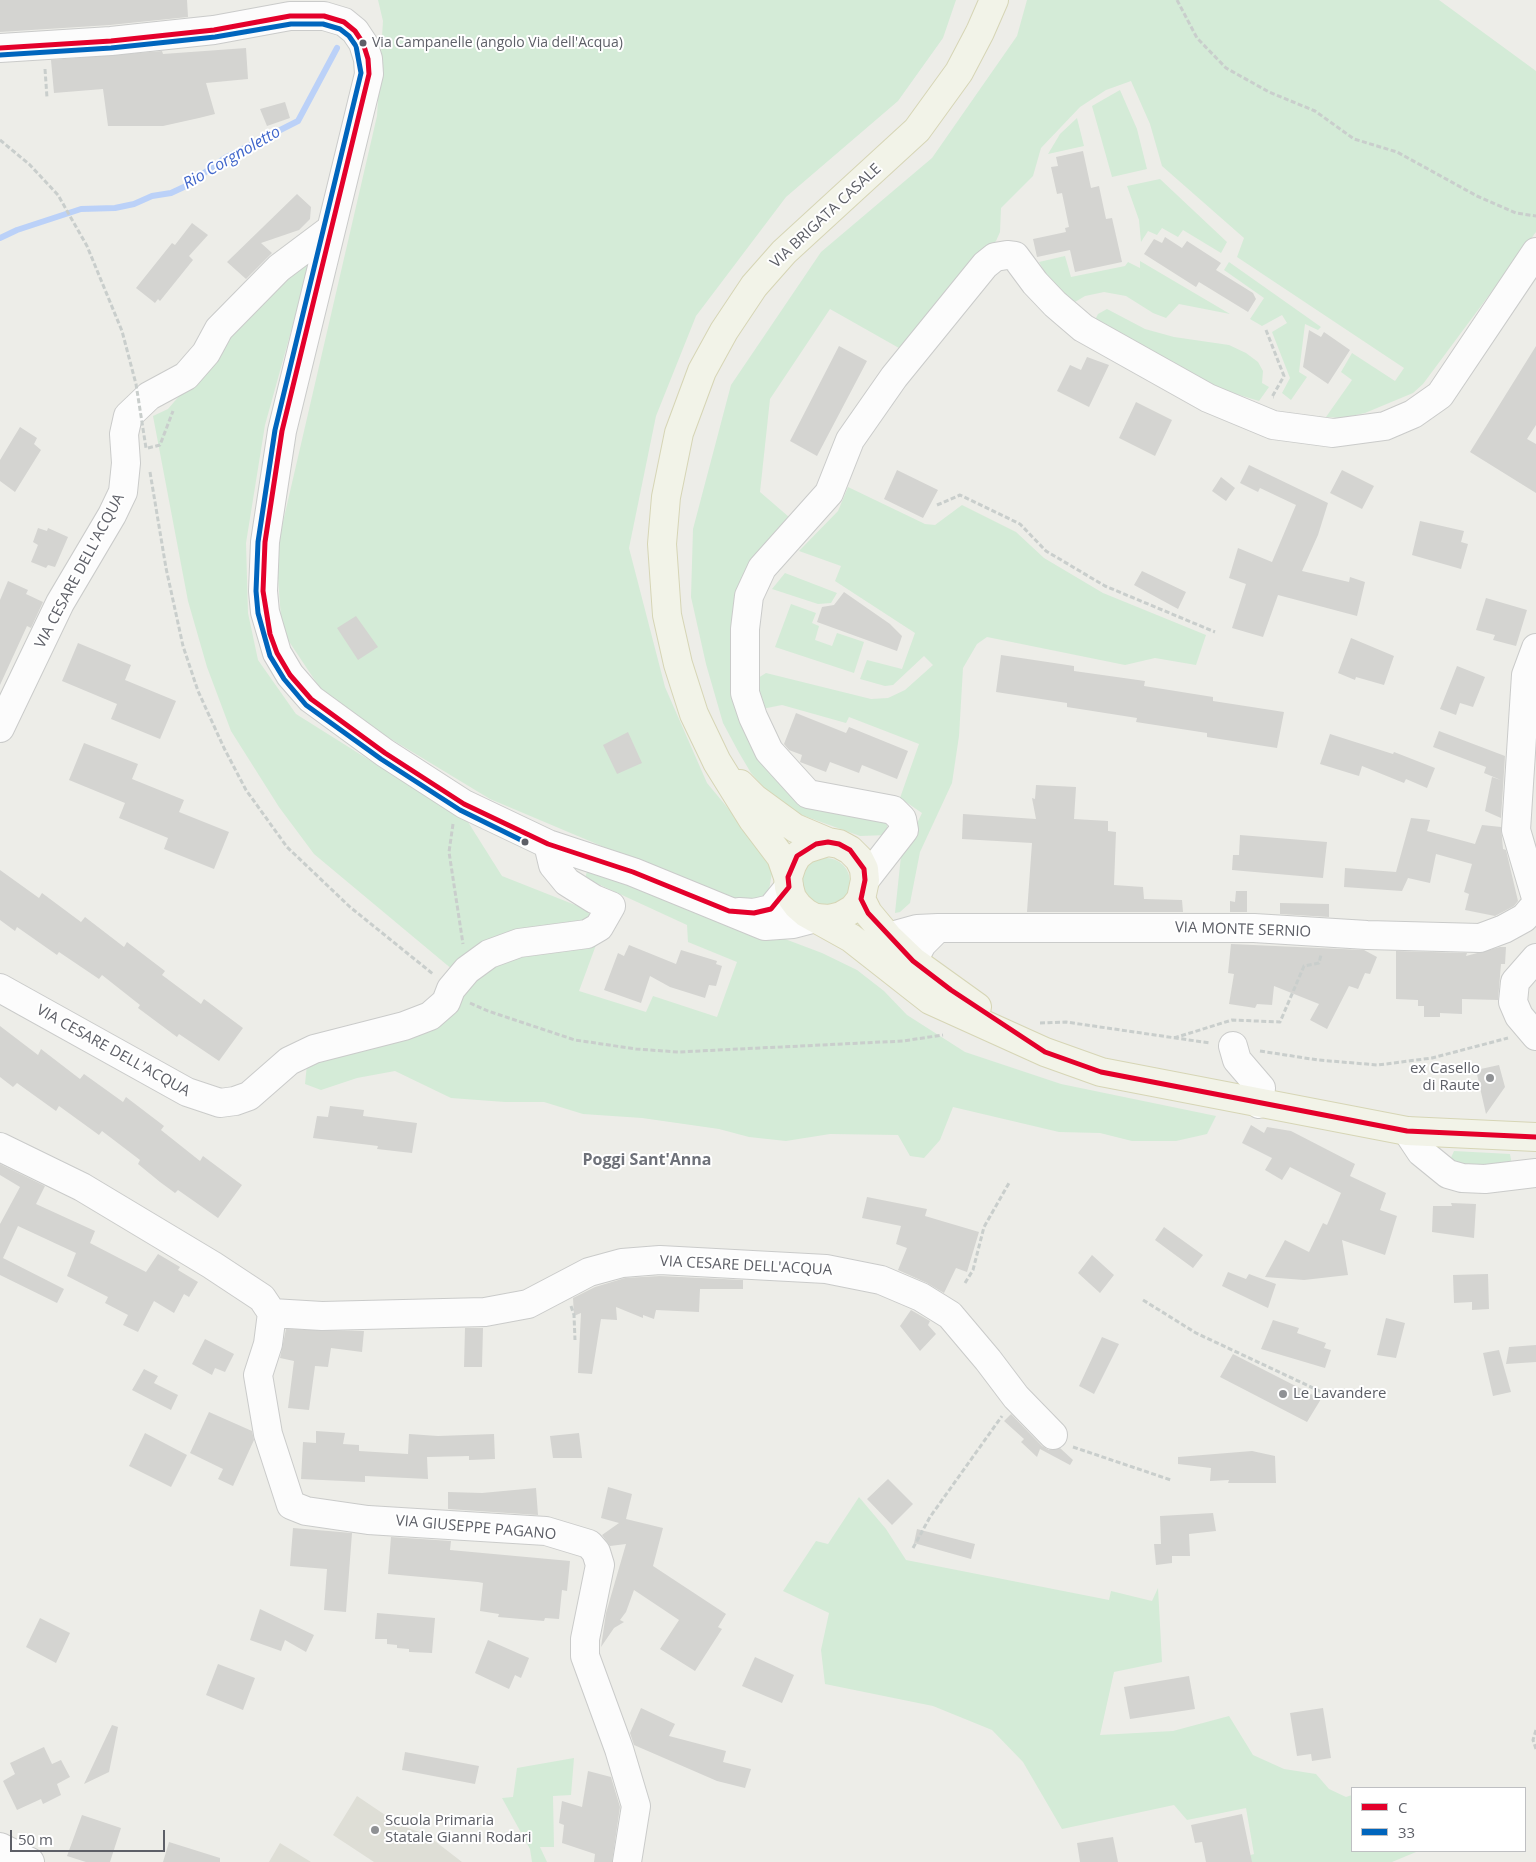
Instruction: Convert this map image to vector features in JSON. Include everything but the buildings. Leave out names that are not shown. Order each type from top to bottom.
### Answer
[{"type":"main road","name":"VIA BRIGATA CASALE","points":[[994,0],[959,72],[917,130],[804,232],[754,286],[712,351],[679,433],[666,497],[662,544],[664,591],[672,638],[684,687],[694,714],[717,762],[753,820],[781,857],[792,898],[798,906],[850,938],[930,1000],[1045,1052],[1102,1072],[1259,1104],[1407,1130],[1536,1137]]},
{"type":"main road","name":"VIA BRIGATA CASALE","points":[[717,762],[754,798],[787,822],[839,846],[864,869],[863,890],[868,914],[913,961],[951,990],[1045,1052]]},
{"type":"main road","points":[[788,882],[797,856],[806,849],[839,846]]},
{"type":"main road","points":[[816,918],[829,919],[842,916],[853,910],[863,890]]},
{"type":"street","points":[[0,48],[111,41],[214,30],[290,16],[324,16],[344,22],[355,31],[363,43],[368,59],[368,74],[282,431],[265,542],[263,591],[265,612],[278,653],[290,675],[311,699],[385,753],[464,804],[548,844],[633,872],[765,926],[793,924],[816,918],[846,930],[893,965],[905,966],[913,961],[922,944],[938,928]]},
{"type":"street","name":"VIA CESARE DELL'ACQUA","points":[[0,728],[60,603],[112,515],[123,492],[126,463],[124,434],[128,416],[149,396],[186,376],[206,353],[219,329],[292,258],[332,229]]},
{"type":"street","points":[[863,890],[904,830],[902,819],[893,810],[808,794],[769,751],[753,717],[745,693],[744,629],[750,596],[762,568],[829,493],[850,440],[894,377],[985,264],[995,257],[1007,254],[1015,256],[1055,304],[1083,328],[1208,398],[1273,425],[1333,432],[1385,426],[1413,414],[1440,395],[1536,252]]},
{"type":"street","points":[[1534,889],[1516,830],[1516,805],[1526,675],[1536,648]]},
{"type":"street","points":[[839,846],[870,849],[896,842]]},
{"type":"street","name":"VIA CESARE DELL'ACQUA","points":[[0,988],[187,1092],[220,1103],[235,1101],[248,1096],[289,1061],[314,1049],[404,1026],[430,1016],[446,1002],[459,979],[489,954],[519,943],[587,934],[599,927],[607,917],[611,906],[594,899],[567,882],[553,865],[548,844]]},
{"type":"street","points":[[729,911],[754,913],[771,909],[788,882]]},
{"type":"street","name":"VIA MONTE SERNIO","points":[[888,937],[917,929],[938,928],[1254,928],[1328,933],[1480,938],[1504,929],[1524,918],[1534,889]]},
{"type":"street","points":[[1533,1033],[1519,1016],[1513,1002],[1515,982],[1536,958]]},
{"type":"street","points":[[1233,1046],[1237,1060],[1260,1088],[1259,1104]]},
{"type":"street","points":[[1407,1130],[1421,1152],[1448,1174],[1462,1178],[1485,1179],[1536,1173]]},
{"type":"street","points":[[0,1147],[82,1187],[212,1264],[262,1298],[272,1312]]},
{"type":"street","name":"VIA CESARE DELL'ACQUA","points":[[272,1312],[322,1316],[485,1312],[528,1304],[589,1272],[622,1263],[660,1260],[826,1269],[881,1280],[921,1297],[950,1315],[1016,1397],[1053,1435]]},
{"type":"street","name":"VIA GIUSEPPE PAGANO","points":[[272,1312],[268,1344],[258,1376],[268,1434],[291,1505],[306,1511],[368,1520],[546,1531],[589,1544],[596,1552],[600,1565],[585,1639],[585,1656],[620,1749],[636,1806],[627,1862]]},
{"type":"street","points":[[0,1847],[30,1862]]},
{"type":"path","points":[[1177,0],[1198,38],[1226,68],[1269,92],[1315,111],[1354,139],[1397,152],[1476,196],[1516,213],[1536,216]]},
{"type":"path","points":[[45,78],[47,98]]},
{"type":"path","points":[[0,140],[29,164],[58,195],[87,246],[122,331],[136,384],[148,457]]},
{"type":"path","points":[[1266,330],[1284,376],[1272,396],[1280,400]]},
{"type":"path","points":[[146,448],[160,445],[169,419],[184,391],[186,376]]},
{"type":"path","points":[[149,466],[166,568],[183,646],[198,691],[246,790],[286,847],[350,907],[459,979]]},
{"type":"path","points":[[937,504],[960,495],[1020,524],[1046,550],[1105,586],[1215,632]]},
{"type":"path","points":[[464,804],[453,823],[450,852],[459,979],[468,1002],[488,1011],[575,1040],[636,1049],[678,1052],[903,1041],[943,1035]]},
{"type":"path","points":[[1280,1022],[1304,966],[1319,963],[1328,933]]},
{"type":"path","points":[[1040,1023],[1066,1022],[1318,1060],[1378,1065],[1432,1058],[1533,1033]]},
{"type":"path","points":[[965,1283],[973,1270],[984,1228],[1008,1183]]},
{"type":"path","points":[[554,1292],[563,1296],[570,1304],[574,1315],[575,1340]]},
{"type":"path","points":[[1143,1300],[1196,1333],[1328,1395]]},
{"type":"path","points":[[913,1548],[930,1517],[1016,1397]]},
{"type":"path","points":[[1053,1435],[1070,1445],[1093,1454],[1171,1480]]},
{"type":"path","points":[[1536,1730],[1533,1740],[1536,1749]]},
{"type":"shaded area","name":"Scuola Primaria Statale Gianni Rodari","points":[[357,1796],[400,1825],[427,1835],[462,1862],[374,1862],[333,1835]]},
{"type":"shaded area","points":[[280,1843],[311,1862],[269,1862]]},
{"type":"green space","points":[[378,0],[956,0],[943,38],[898,101],[786,197],[696,316],[656,416],[629,548],[665,687],[707,783],[757,843],[773,867],[769,890],[759,904],[739,904],[490,799],[386,736],[320,688],[282,631],[276,552],[377,116],[383,21]]},
{"type":"green space","points":[[1027,0],[1439,0],[1536,71],[1536,232],[1423,384],[1413,393],[1365,413],[1342,418],[1326,417],[1352,380],[1341,372],[1352,353],[1395,381],[1404,368],[1237,257],[1244,238],[1162,166],[1150,124],[1131,81],[1106,90],[1080,107],[1041,148],[1033,176],[1001,208],[1000,232],[996,241],[906,352],[830,309],[770,399],[760,492],[789,517],[737,606],[731,639],[730,674],[742,720],[753,748],[769,772],[798,800],[881,818],[887,825],[888,835],[860,836],[796,813],[771,796],[751,773],[738,751],[723,723],[706,664],[691,597],[693,529],[731,385],[821,252],[932,158],[1017,36]]},
{"type":"green space","points":[[1120,90],[1137,129],[1147,169],[1112,177],[1092,106]]},
{"type":"green space","points":[[1077,118],[1084,146],[1048,154],[1060,134]]},
{"type":"green space","points":[[1160,179],[1227,242],[1221,253],[1183,230],[1178,237],[1162,228],[1157,235],[1148,231],[1141,242],[1139,220],[1127,186]]},
{"type":"green space","points":[[313,252],[265,425],[246,543],[248,613],[258,660],[296,714],[468,822],[502,876],[593,912],[582,922],[453,970],[314,854],[279,807],[231,731],[207,667],[188,601],[153,416],[168,409],[232,334]]},
{"type":"green space","points":[[1065,256],[1071,277],[1125,266],[1128,262],[1140,268],[1140,261],[1230,314],[1179,304],[1166,318],[1153,313],[1126,296],[1104,292],[1085,296],[1070,305],[1052,285],[1039,262]]},
{"type":"green space","points":[[1229,262],[1321,327],[1318,330],[1305,324],[1299,372],[1307,377],[1291,400],[1282,393],[1290,378],[1272,332],[1287,323],[1282,315],[1262,326],[1250,319],[1264,298],[1224,270]]},
{"type":"green space","points":[[1107,309],[1145,329],[1174,337],[1229,345],[1246,353],[1258,362],[1263,371],[1262,383],[1269,387],[1259,401],[1210,386],[1094,322],[1098,314]]},
{"type":"green space","points":[[848,487],[925,524],[935,525],[962,505],[1016,532],[1044,558],[1103,593],[1206,635],[1196,665],[1155,658],[1125,665],[987,637],[977,644],[963,668],[959,736],[952,783],[920,852],[910,903],[900,912],[895,913],[901,856],[922,813],[900,798],[919,744],[849,717],[846,723],[782,705],[762,709],[758,678],[766,673],[871,699],[888,698],[905,690],[933,665],[924,656],[893,685],[885,686],[860,679],[867,660],[902,669],[915,633],[835,581],[841,566],[799,551],[838,511]]},
{"type":"green space","points":[[785,573],[837,593],[831,603],[818,604],[772,589]]},
{"type":"green space","points":[[791,604],[816,613],[812,623],[819,626],[815,640],[832,646],[837,633],[864,642],[854,673],[775,647]]},
{"type":"green space","points":[[821,858],[831,858],[843,865],[850,877],[850,887],[843,899],[831,906],[821,906],[813,902],[806,895],[802,887],[802,877],[806,869],[813,862]]},
{"type":"green space","points":[[589,865],[822,953],[857,970],[884,991],[907,1015],[965,1052],[1061,1084],[1216,1116],[1207,1134],[1176,1141],[1132,1141],[1100,1133],[1059,1132],[953,1107],[940,1140],[924,1158],[910,1156],[898,1135],[830,1134],[786,1141],[749,1137],[719,1129],[642,1118],[583,1114],[544,1102],[505,1102],[451,1098],[395,1071],[357,1078],[321,1090],[305,1084],[307,1064],[424,1029],[472,976],[507,955],[596,945],[579,991],[646,1012],[653,996],[717,1017],[737,962],[688,942],[687,925],[585,878]]},
{"type":"green space","points":[[1454,1151],[1510,1154],[1512,1165],[1471,1172],[1450,1160]]},
{"type":"green space","points":[[859,1497],[886,1529],[906,1560],[1109,1600],[1111,1591],[1152,1601],[1158,1588],[1162,1662],[1114,1672],[1100,1735],[1173,1731],[1229,1716],[1253,1755],[1284,1769],[1316,1774],[1329,1789],[1346,1797],[1351,1795],[1351,1852],[1416,1852],[1392,1862],[1227,1862],[1254,1854],[1246,1808],[1187,1820],[1174,1805],[1062,1829],[1023,1762],[992,1730],[933,1706],[825,1684],[821,1650],[829,1613],[783,1591],[816,1541],[828,1544]]},
{"type":"green space","points":[[574,1758],[571,1795],[553,1796],[554,1847],[540,1847],[547,1862],[532,1862],[530,1849],[502,1798],[513,1797],[517,1768]]},
{"type":"waterway","name":"Rio Corgnoletto","points":[[0,238],[17,230],[81,209],[115,208],[134,204],[152,196],[171,193],[186,186],[225,158],[298,121],[337,48]]},
{"type":"transit line","name":"C","points":[[0,48],[111,41],[214,30],[290,16],[324,16],[344,22],[355,31],[363,43],[368,59],[369,74],[282,431],[265,542],[263,591],[270,634],[277,653],[290,675],[311,699],[385,753],[464,804],[548,844],[633,872],[729,911],[754,913],[771,909],[789,887],[788,877],[797,856],[816,844],[828,842],[839,844],[850,850],[864,869],[865,880],[861,899],[868,913],[913,961],[951,990],[1045,1052],[1101,1072],[1407,1131],[1536,1137]]},
{"type":"transit line","name":"33","points":[[0,55],[111,48],[215,37],[291,24],[323,24],[340,29],[349,36],[356,46],[361,73],[275,430],[258,542],[256,591],[258,613],[270,656],[284,679],[306,705],[381,759],[460,810],[525,842]]},
{"type":"place","name":"Via Campanelle (angolo Via dell'Acqua)","points":[[363,43]]},
{"type":"place","name":"ex Casello di Raute","points":[[1490,1078]]},
{"type":"place","name":"Le Lavandere","points":[[1283,1394]]},
{"type":"place","name":"Scuola Primaria Statale Gianni Rodari","points":[[375,1830]]},
{"type":"district","name":"Poggi Sant'Anna","points":[[647,1160]]}]
